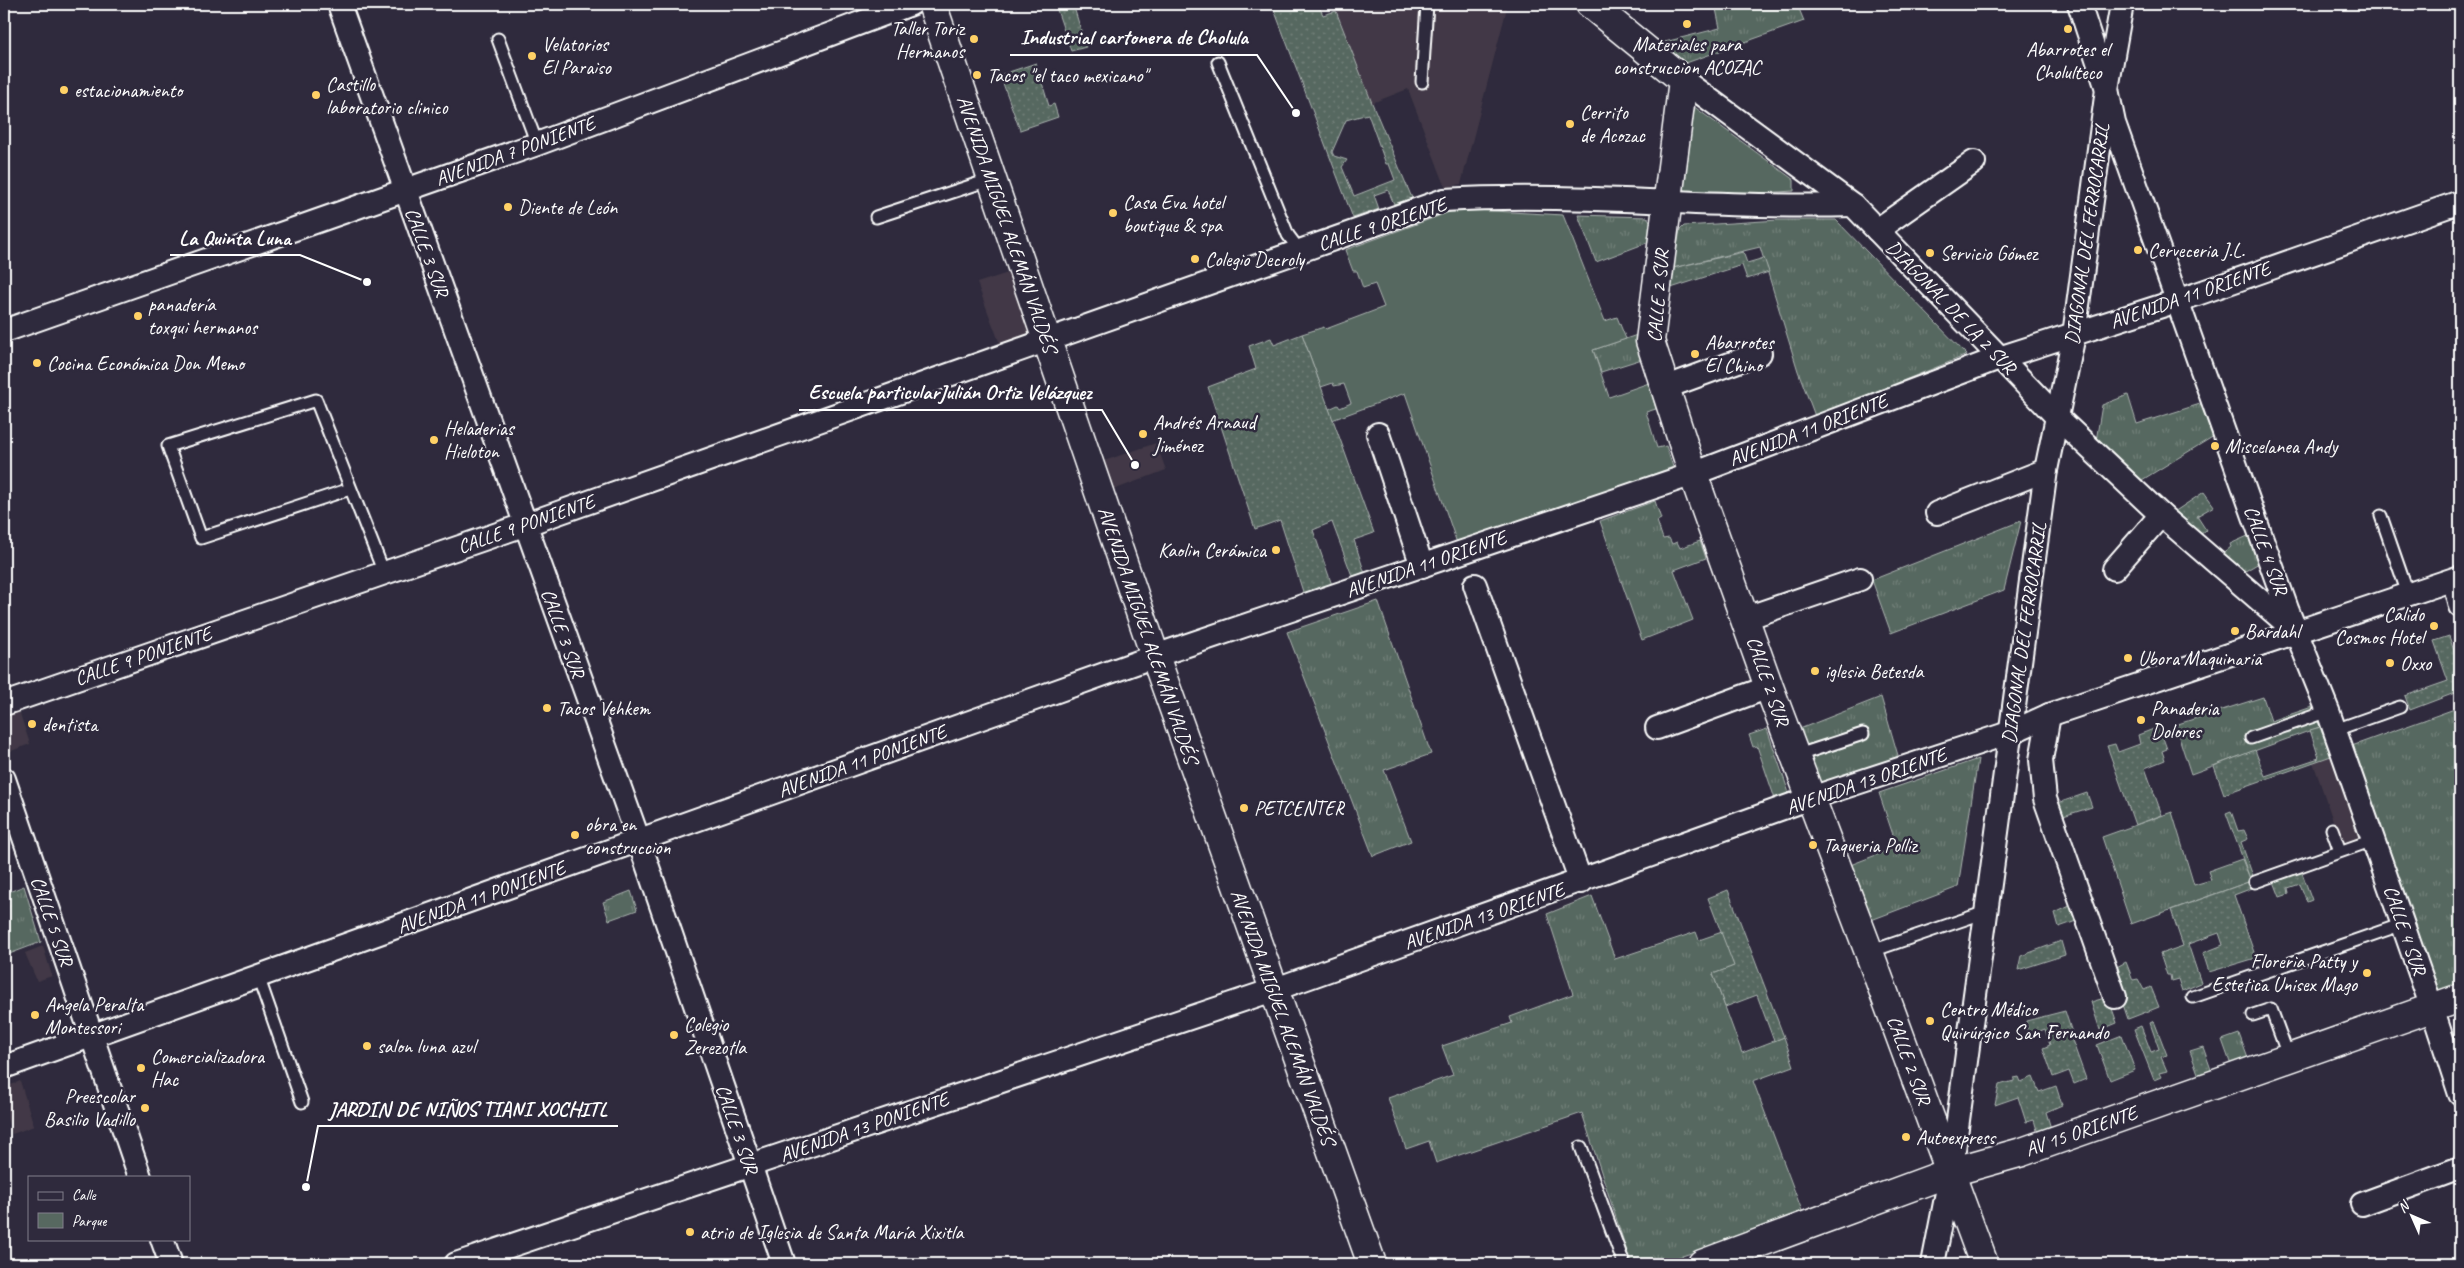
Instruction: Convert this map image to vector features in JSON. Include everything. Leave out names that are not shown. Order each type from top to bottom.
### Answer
[{"type":"main road","name":"AVENIDA MIGUEL ALEMÁN VALDÉS","points":[[932,4],[1155,656],[1272,990],[1372,1264]]},
{"type":"main road","name":"DIAGONAL DE LA 2 SUR","points":[[1590,4],[1683,80]]},
{"type":"main road","name":"CALLE 2 SUR","points":[[1683,80],[1678,106],[1668,203],[1650,341],[1693,474],[1746,618],[1769,688],[1870,952],[1984,1264]]},
{"type":"main road","name":"AV 15 ORIENTE","points":[[1702,1264],[1951,1172],[2022,1152],[2460,998]]},
{"type":"street","name":"CALLE 3 SUR","points":[[339,4],[638,841],[784,1264]]},
{"type":"street","name":"AVENIDA 7 PONIENTE","points":[[4,331],[537,144],[910,4]]},
{"type":"street","name":"CALLE 4 SUR","points":[[2079,4],[2107,89],[2114,123],[2296,631],[2332,720],[2460,1094]]},
{"type":"street","name":"DIAGONAL DEL FERROCARRIL","points":[[1933,1264],[1951,1172],[2046,470],[2074,335],[2107,89],[2122,4]]},
{"type":"street","name":"DIAGONAL DE LA 2 SUR","points":[[1683,80],[1853,205],[2056,416],[2161,515],[2296,631]]},
{"type":"street","points":[[1876,230],[1974,162]]},
{"type":"street","name":"CALLE 9 ORIENTE","points":[[1047,341],[1444,200],[1511,196],[1668,203],[1798,206],[1853,205]]},
{"type":"street","name":"AVENIDA 11 ORIENTE","points":[[1155,656],[1693,474],[1999,358],[2177,301],[2460,202]]},
{"type":"street","name":"CALLE 9 PONIENTE","points":[[4,704],[524,525],[1047,341]]},
{"type":"street","points":[[1664,388],[1760,353]]},
{"type":"street","points":[[1378,434],[1422,566]]},
{"type":"street","points":[[1937,513],[2046,470]]},
{"type":"street","points":[[2114,569],[2161,515]]},
{"type":"street","points":[[1746,618],[1860,579]]},
{"type":"street","points":[[1475,585],[1580,882]]},
{"type":"street","name":"AVENIDA 13 ORIENTE","points":[[1272,990],[1580,882],[1811,798],[2012,732],[2049,715],[2296,631],[2408,594],[2459,592]]},
{"type":"street","name":"AVENIDA 11 PONIENTE","points":[[4,1067],[1155,656]]},
{"type":"street","points":[[1657,728],[1769,688]]},
{"type":"street","points":[[2049,715],[2041,760],[2045,798],[2115,998]]},
{"type":"street","name":"CALLE 5 SUR","points":[[4,779],[90,1036],[140,1176]]},
{"type":"street","name":"AVENIDA 13 PONIENTE","points":[[456,1264],[1272,990]]},
{"type":"street","points":[[2362,1204],[2460,1168]]},
{"type":"street","points":[[162,1240],[171,1264]]},
{"type":"lane","points":[[1422,82],[1428,4]]},
{"type":"lane","points":[[498,39],[537,144]]},
{"type":"lane","points":[[1218,62],[1288,235],[1300,251]]},
{"type":"lane","points":[[876,217],[992,179]]},
{"type":"lane","points":[[350,489],[200,538],[168,446],[316,400],[384,573]]},
{"type":"lane","points":[[2381,516],[2408,594]]},
{"type":"lane","points":[[2251,738],[2400,707]]},
{"type":"lane","points":[[1795,756],[1864,734]]},
{"type":"lane","points":[[2332,829],[2340,851]]},
{"type":"lane","points":[[2255,882],[2373,840]]},
{"type":"lane","points":[[1870,952],[1986,912]]},
{"type":"lane","points":[[2192,998],[2403,924]]},
{"type":"lane","points":[[258,976],[302,1102]]},
{"type":"lane","points":[[2253,1016],[2271,1009],[2289,1058]]},
{"type":"lane","points":[[1581,1147],[1624,1264]]},
{"type":"shaded area","points":[[1334,4],[1508,4],[1461,184],[1446,188],[1408,89],[1372,103]]},
{"type":"shaded area","points":[[1008,273],[1030,333],[1000,344],[977,283]]},
{"type":"shaded area","points":[[1156,443],[1166,470],[1113,490],[1104,461]]},
{"type":"shaded area","points":[[19,711],[30,744],[6,753],[4,746],[4,716]]},
{"type":"shaded area","points":[[2333,756],[2363,840],[2342,847],[2313,762]]},
{"type":"shaded area","points":[[43,946],[52,976],[37,981],[25,953]]},
{"type":"shaded area","points":[[20,1081],[34,1126],[12,1134],[4,1110],[4,1088]]},
{"type":"green space","points":[[1055,4],[1073,4],[1086,47],[1071,51]]},
{"type":"green space","points":[[1272,4],[1318,4],[1323,15],[1336,11],[1412,198],[1394,204],[1388,190],[1374,195],[1379,209],[1353,218]],"holes":[[[1368,114],[1386,164],[1389,164],[1395,180],[1354,196],[1342,167],[1347,160],[1334,156],[1332,152],[1346,120]]]},
{"type":"green space","points":[[1715,4],[1797,4],[1804,21],[1686,63],[1661,48],[1661,43],[1720,28]]},
{"type":"green space","points":[[1036,63],[1049,106],[1054,104],[1058,117],[1020,130],[1000,75]]},
{"type":"green space","points":[[1693,106],[1794,180],[1794,191],[1679,198]]},
{"type":"green space","points":[[1458,209],[1563,215],[1605,321],[1617,317],[1626,339],[1593,350],[1609,397],[1649,383],[1656,409],[1646,412],[1657,448],[1666,446],[1673,467],[1458,546],[1405,393],[1332,420],[1329,409],[1338,405],[1340,408],[1351,403],[1344,384],[1334,386],[1333,383],[1321,387],[1302,334],[1324,327],[1326,329],[1384,307],[1375,284],[1363,288],[1357,271],[1353,271],[1345,250]]},
{"type":"green space","points":[[1578,215],[1647,217],[1651,222],[1649,242],[1596,262]]},
{"type":"green space","points":[[1779,220],[1836,220],[1967,355],[1815,416],[1798,371],[1760,247],[1673,268],[1680,230],[1684,226]]},
{"type":"green space","points":[[1743,252],[1747,263],[1764,258],[1769,272],[1747,279],[1742,265],[1668,289],[1673,268]]},
{"type":"green space","points":[[1302,334],[1374,533],[1354,540],[1366,577],[1354,581],[1332,522],[1313,530],[1333,588],[1305,598],[1280,520],[1255,529],[1208,387],[1256,369],[1249,346],[1271,338],[1274,345]]},
{"type":"green space","points":[[1640,334],[1642,359],[1601,372],[1593,350]]},
{"type":"green space","points":[[2128,395],[2137,424],[2200,404],[2214,436],[2137,483],[2096,441],[2102,405]]},
{"type":"green space","points":[[2204,492],[2214,506],[2197,516],[2206,530],[2198,537],[2171,514]]},
{"type":"green space","points":[[1655,501],[1661,519],[1657,521],[1663,539],[1669,538],[1672,544],[1677,542],[1680,548],[1700,541],[1706,558],[1674,570],[1693,620],[1642,640],[1600,521]]},
{"type":"green space","points":[[2021,521],[2004,590],[1891,633],[1872,580]]},
{"type":"green space","points":[[2250,535],[2259,563],[2242,573],[2220,556],[2231,547],[2230,544]]},
{"type":"green space","points":[[1378,601],[1431,754],[1384,770],[1411,841],[1373,856],[1287,632]]},
{"type":"green space","points":[[2449,636],[2460,669],[2460,691],[2410,710],[2405,696],[2448,681],[2434,641]]},
{"type":"green space","points":[[1881,697],[1899,759],[1817,787],[1797,730]]},
{"type":"green space","points":[[2263,697],[2271,721],[2312,707],[2320,727],[2191,774],[2175,725]]},
{"type":"green space","points":[[2460,707],[2460,984],[2434,993],[2349,747]]},
{"type":"green space","points":[[2159,727],[2167,749],[2162,751],[2165,760],[2145,768],[2162,815],[2135,825],[2107,746],[2115,744],[2118,752],[2140,744],[2138,735]]},
{"type":"green space","points":[[2320,727],[2331,756],[2224,794],[2214,766],[2255,750],[2265,776],[2319,758],[2310,730]]},
{"type":"green space","points":[[1767,729],[1789,793],[1775,799],[1757,746],[1753,747],[1749,735]]},
{"type":"green space","points":[[1978,759],[1958,887],[1866,922],[1845,867],[1897,847],[1879,793]]},
{"type":"green space","points":[[2087,793],[2092,807],[2060,817],[2055,804]]},
{"type":"green space","points":[[2231,811],[2238,831],[2244,830],[2248,839],[2241,842],[2255,887],[2234,895],[2256,958],[2209,972],[2203,953],[2223,945],[2219,933],[2188,944],[2201,983],[2182,991],[2178,979],[2171,981],[2170,975],[2167,975],[2160,954],[2183,946],[2171,910],[2251,881],[2226,813]]},
{"type":"green space","points":[[2172,812],[2194,885],[2211,880],[2208,871],[2242,859],[2251,881],[2131,924],[2102,837]]},
{"type":"green space","points":[[2301,870],[2312,900],[2307,902],[2300,884],[2288,888],[2289,894],[2280,897],[2273,879]]},
{"type":"green space","points":[[24,886],[41,942],[4,956],[4,894]]},
{"type":"green space","points":[[1728,890],[1784,1037],[1774,1041],[1757,995],[1725,1007],[1713,974],[1734,966],[1708,898]]},
{"type":"green space","points":[[631,891],[637,910],[609,920],[603,902]]},
{"type":"green space","points":[[1592,896],[1615,959],[1696,932],[1699,940],[1722,932],[1735,966],[1713,974],[1742,1053],[1784,1037],[1794,1066],[1753,1081],[1804,1216],[1658,1264],[1631,1264],[1582,1113],[1436,1163],[1429,1141],[1406,1149],[1388,1098],[1453,1075],[1442,1046],[1512,1023],[1510,1017],[1573,994],[1547,914]]},
{"type":"green space","points":[[2076,903],[2082,919],[2059,927],[2055,913]]},
{"type":"green space","points":[[2061,941],[2065,955],[2018,970],[2021,956]]},
{"type":"green space","points":[[2126,962],[2133,980],[2138,979],[2144,990],[2151,987],[2159,1007],[2128,1019],[2111,970]]},
{"type":"green space","points":[[2108,997],[2117,1023],[2100,1030],[2091,1002]]},
{"type":"green space","points":[[2065,1011],[2074,1039],[2072,1040],[2086,1079],[2074,1084],[2069,1071],[2053,1077],[2043,1048],[2050,1045],[2045,1029],[2027,1036],[2026,1021]]},
{"type":"green space","points":[[2154,1021],[2167,1055],[2161,1057],[2167,1071],[2159,1073],[2161,1077],[2154,1080],[2134,1029],[2141,1026],[2151,1052],[2159,1049],[2150,1023]]},
{"type":"green space","points":[[2239,1034],[2249,1061],[2232,1068],[2222,1040]]},
{"type":"green space","points":[[2122,1035],[2135,1070],[2110,1080],[2097,1045]]},
{"type":"green space","points":[[2203,1047],[2213,1075],[2200,1079],[2190,1051]]},
{"type":"green space","points":[[2019,1077],[2021,1082],[2033,1077],[2039,1092],[2056,1086],[2062,1105],[2046,1112],[2052,1132],[2039,1137],[2034,1120],[2026,1122],[2018,1097],[1995,1105],[1999,1085],[2014,1081],[2014,1078]]},
{"type":"place","name":"Materiales para construccion ACOZAC","points":[[1687,24]]},
{"type":"place","name":"Abarrotes el Cholulteco","points":[[2068,29]]},
{"type":"place","name":"Taller Toriz Hermanos","points":[[974,39]]},
{"type":"place","name":"Velatorios El Paraiso","points":[[532,56]]},
{"type":"place","name":"Tacos \"el taco mexicano\"","points":[[977,75]]},
{"type":"place","name":"estacionamiento","points":[[64,90]]},
{"type":"place","name":"Castillo laboratorio clinico","points":[[316,95]]},
{"type":"place","name":"Industrial cartonera de Cholula","points":[[1296,113]]},
{"type":"place","name":"Cerrito de Acozac","points":[[1570,124]]},
{"type":"place","name":"Diente de León","points":[[508,207]]},
{"type":"place","name":"Casa Eva hotel boutique & spa","points":[[1113,213]]},
{"type":"place","name":"Cerveceria J.L.","points":[[2138,250]]},
{"type":"place","name":"Servicio Gómez","points":[[1930,253]]},
{"type":"place","name":"Colegio Decroly","points":[[1195,259]]},
{"type":"place","name":"La Quinta Luna","points":[[367,282]]},
{"type":"place","name":"panadería toxqui hermanos","points":[[138,316]]},
{"type":"place","name":"Abarrotes El Chino","points":[[1695,354]]},
{"type":"place","name":"Cocina Económica Don Memo","points":[[37,363]]},
{"type":"place","name":"Andrés Arnaud Jiménez","points":[[1143,434]]},
{"type":"place","name":"Heladerias Hieloton","points":[[434,440]]},
{"type":"place","name":"Miscelanea Andy","points":[[2215,446]]},
{"type":"place","name":"Escuela particularJulián Ortiz Velázquez","points":[[1135,465]]},
{"type":"place","name":"Kaolin Cerámica","points":[[1276,550]]},
{"type":"place","name":"Calido Cosmos Hotel","points":[[2434,626]]},
{"type":"place","name":"Bardahl","points":[[2235,631]]},
{"type":"place","name":"Ubora Maquinaria","points":[[2128,658]]},
{"type":"place","name":"Oxxo","points":[[2390,663]]},
{"type":"place","name":"iglesia Betesda","points":[[1815,671]]},
{"type":"place","name":"Tacos Vehkem","points":[[547,708]]},
{"type":"place","name":"Panaderia Dolores","points":[[2141,720]]},
{"type":"place","name":"dentista","points":[[32,724]]},
{"type":"place","name":"PETCENTER","points":[[1244,808]]},
{"type":"place","name":"obra en construccion","points":[[575,835]]},
{"type":"place","name":"Taqueria Polliz","points":[[1813,845]]},
{"type":"place","name":"Floreria Patty y Estetica Unisex Mago","points":[[2367,973]]},
{"type":"place","name":"Angela Peralta Montessori","points":[[35,1015]]},
{"type":"place","name":"Centro Médico Quirúrgico San Fernando","points":[[1930,1021]]},
{"type":"place","name":"Colegio Zerezotla","points":[[674,1035]]},
{"type":"place","name":"salon luna azul","points":[[367,1046]]},
{"type":"place","name":"Comercializadora Hac","points":[[141,1068]]},
{"type":"place","name":"Preescolar Basilio Vadillo","points":[[145,1108]]},
{"type":"place","name":"Autoexpress","points":[[1906,1137]]},
{"type":"place","name":"JARDIN DE NIÑOS TIANI XOCHITL","points":[[306,1187]]},
{"type":"place","name":"atrio de Iglesia de Santa María Xixitla","points":[[690,1232]]}]
